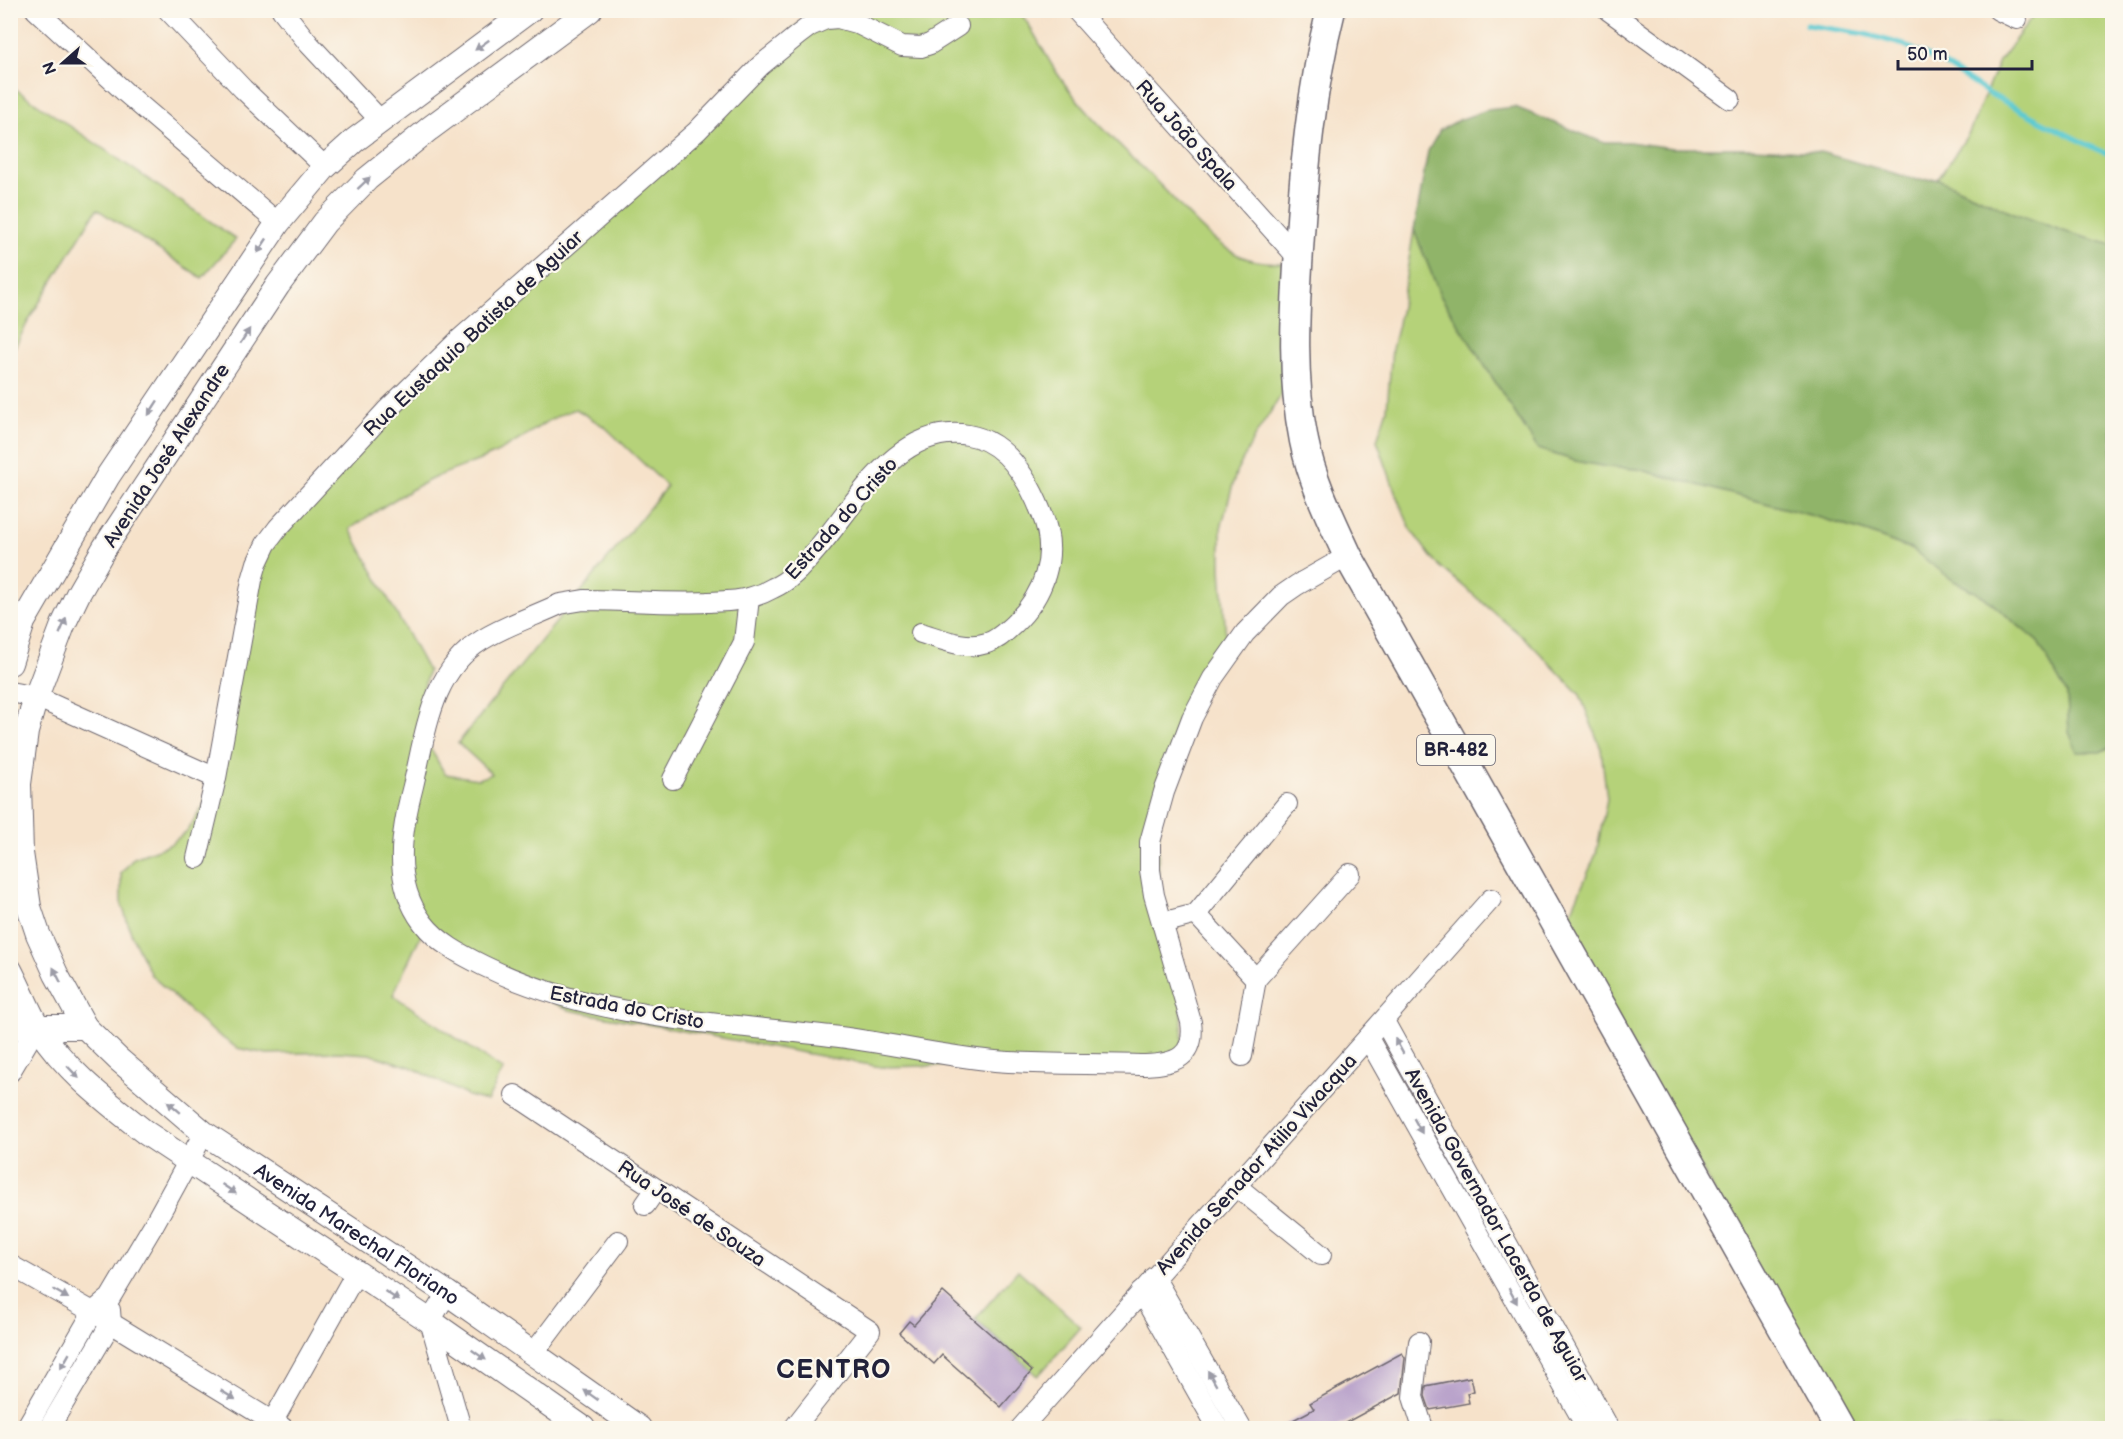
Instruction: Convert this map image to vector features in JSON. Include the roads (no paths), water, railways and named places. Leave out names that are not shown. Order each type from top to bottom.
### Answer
[{"type":"highway","name":"BR-482","points":[[1331,10],[1320,55],[1305,156],[1294,339],[1297,399],[1302,431],[1317,482],[1348,556],[1839,1428]]},
{"type":"main road","points":[[10,663],[18,622],[118,462],[278,223],[325,167],[380,120],[530,10]]},
{"type":"main road","name":"Avenida José Alexandre","points":[[85,1027],[38,934],[29,907],[21,853],[19,784],[26,732],[36,697],[53,651],[83,584],[278,285],[330,216],[388,160],[590,10]]},
{"type":"main road","points":[[505,28],[517,37],[525,57]]},
{"type":"main road","points":[[118,462],[149,481]]},
{"type":"main road","points":[[18,622],[27,649],[33,654],[40,655],[53,651]]},
{"type":"main road","name":"Avenida Marechal Floriano","points":[[10,970],[37,1026],[52,1048],[79,1079],[146,1132],[430,1321],[583,1428]]},
{"type":"main road","points":[[10,1027],[85,1027]]},
{"type":"main road","name":"Avenida Marechal Floriano","points":[[85,1027],[118,1059],[204,1133],[447,1293],[639,1428]]},
{"type":"street","points":[[36,10],[126,93],[278,223]]},
{"type":"street","points":[[168,10],[243,89],[325,167]]},
{"type":"street","points":[[282,10],[309,44],[380,120]]},
{"type":"street","name":"Rua João Spala","points":[[1076,10],[1299,259]]},
{"type":"street","points":[[1608,10],[1730,99]]},
{"type":"street","points":[[1998,10],[2017,19]]},
{"type":"street","name":"Rua Eustaquio Batista de Aguiar","points":[[197,858],[216,778],[252,580],[266,544],[278,528],[386,411],[487,315],[697,131],[760,66],[810,26],[826,19],[838,18],[856,23],[891,41],[911,48],[930,44],[958,26]]},
{"type":"street","name":"Estrada do Cristo","points":[[921,633],[955,644],[986,644],[1000,637],[1021,617],[1043,585],[1049,556],[1049,536],[1043,515],[1017,467],[990,441],[977,436],[959,433],[940,435],[920,441],[896,456],[866,488],[841,521],[792,577],[772,589],[749,598],[690,603],[584,600],[560,604],[483,639],[458,660],[442,682],[435,698],[401,841],[401,866],[412,906],[423,924],[438,939],[465,956],[507,977],[541,990],[595,1005],[694,1022],[832,1036],[995,1061],[1145,1065],[1164,1064],[1178,1059],[1188,1049],[1193,1037],[1191,1022],[1162,923],[1150,870],[1150,842],[1164,792],[1192,718],[1213,678],[1245,633],[1267,609],[1297,585],[1348,556]]},
{"type":"street","points":[[673,779],[744,642],[749,598]]},
{"type":"street","points":[[10,692],[36,697],[216,778]]},
{"type":"street","points":[[1162,923],[1196,914],[1287,804]]},
{"type":"street","points":[[1242,1056],[1256,979],[1350,874]]},
{"type":"street","name":"Avenida Senador Atilio Vivacqua","points":[[1021,1428],[1491,899]]},
{"type":"street","points":[[1196,914],[1256,979]]},
{"type":"street","name":"Avenida Governador Lacerda de Aguiar","points":[[1384,1021],[1590,1423]]},
{"type":"street","points":[[10,1072],[37,1026]]},
{"type":"street","name":"Avenida Governador Lacerda de Aguiar","points":[[1368,1038],[1590,1423]]},
{"type":"street","name":"Rua José de Souza","points":[[515,1095],[870,1331],[794,1428]]},
{"type":"street","points":[[26,1428],[93,1312],[110,1298],[204,1133]]},
{"type":"street","points":[[1235,1185],[1321,1255]]},
{"type":"street","points":[[645,1205],[656,1189]]},
{"type":"street","points":[[533,1354],[618,1241]]},
{"type":"street","points":[[10,1265],[93,1312],[275,1426],[356,1273]]},
{"type":"street","points":[[1147,1285],[1218,1428]]},
{"type":"street","points":[[1147,1285],[1241,1428]]},
{"type":"street","points":[[447,1293],[430,1321],[461,1428]]},
{"type":"street","points":[[50,1428],[111,1323],[110,1298]]},
{"type":"street","points":[[1419,1342],[1413,1397],[1423,1428]]},
{"type":"waterway","points":[[1807,25],[1865,34],[1904,45],[1942,63],[1988,93],[2037,119],[2112,155]]},
{"type":"district","name":"CENTRO","points":[[834,1369]]}]
